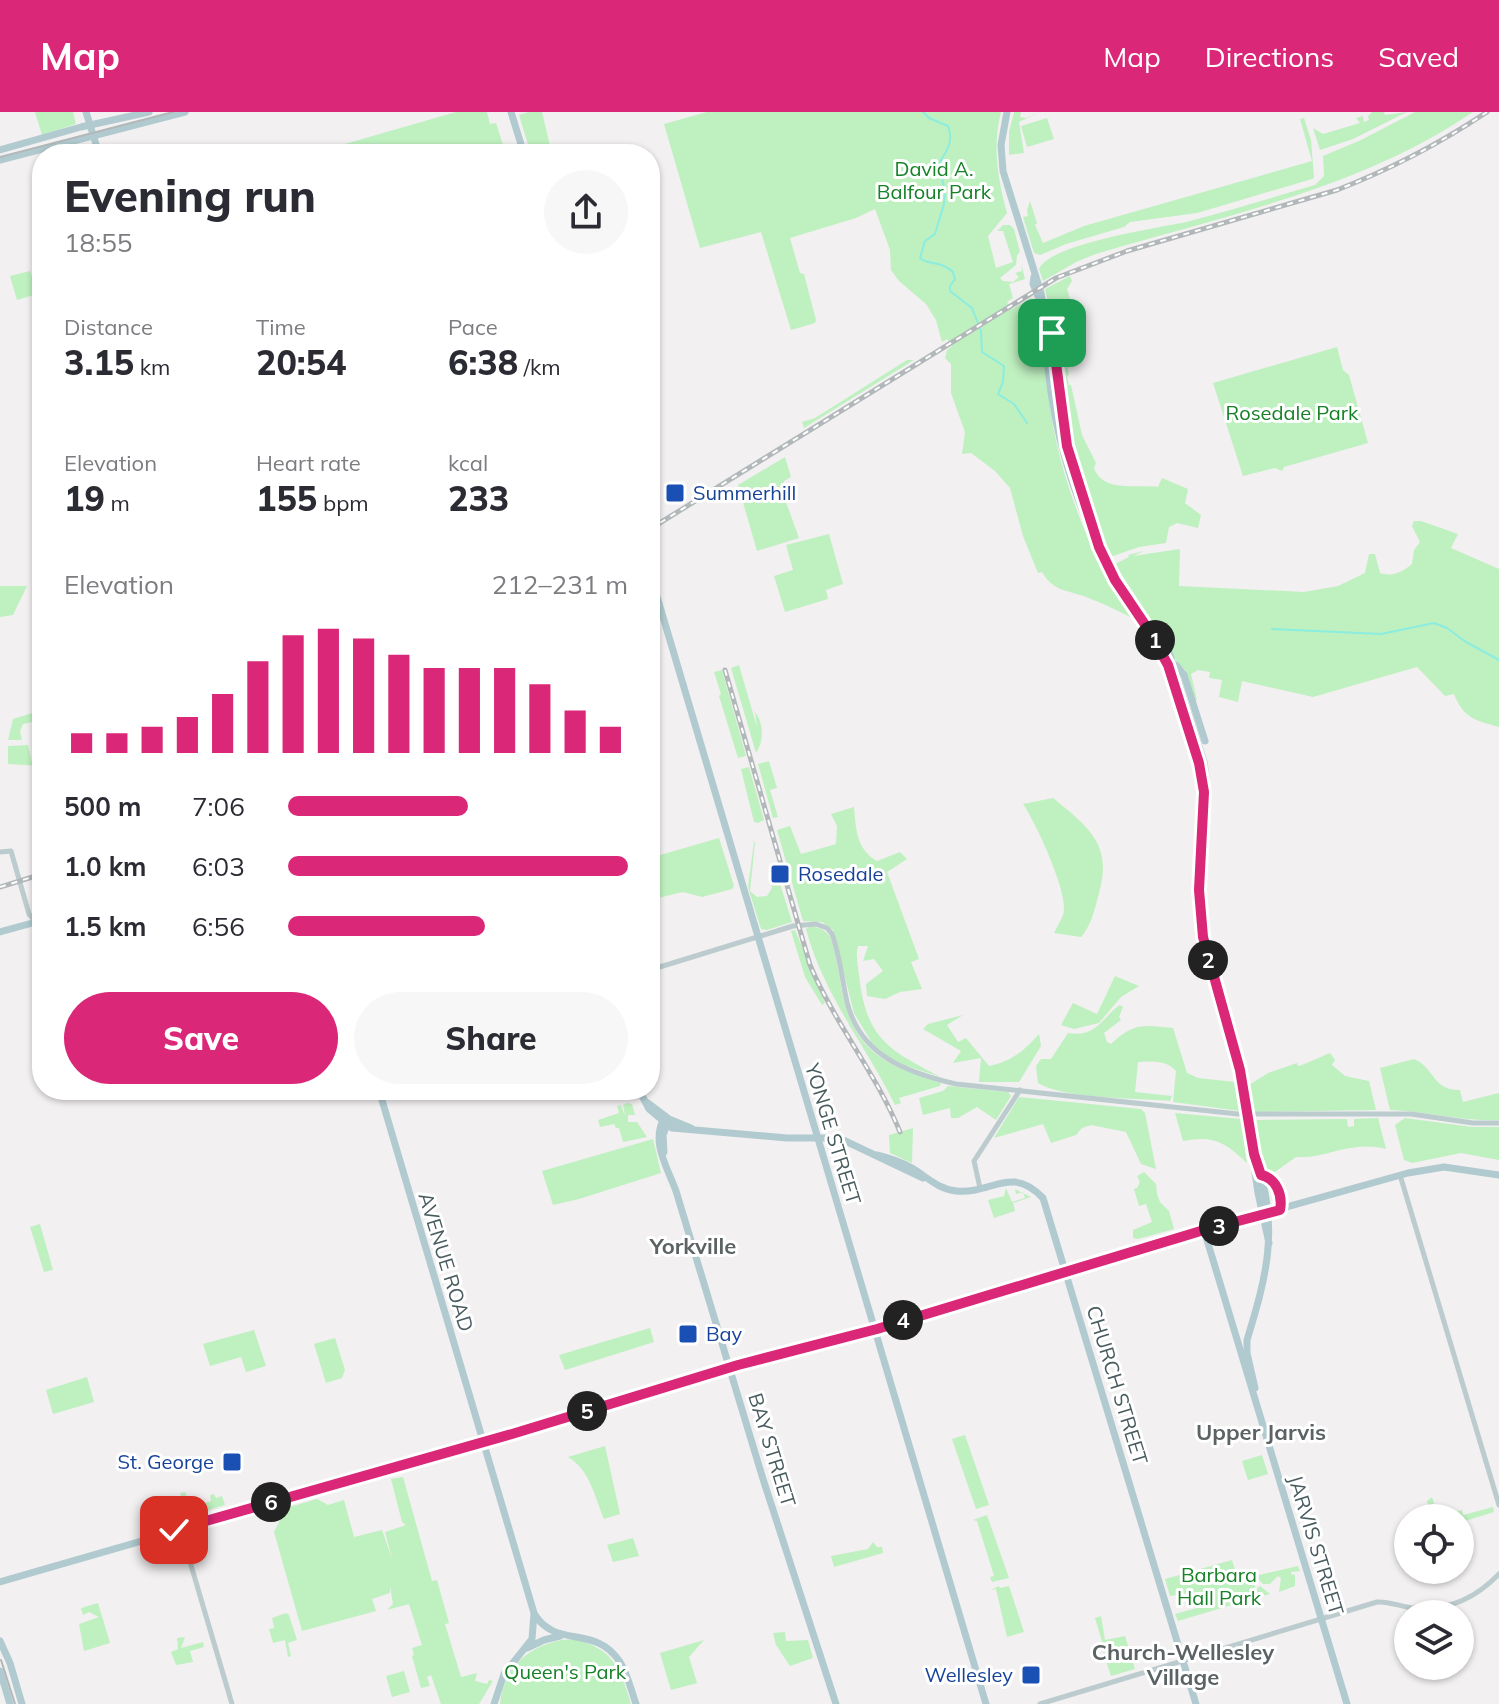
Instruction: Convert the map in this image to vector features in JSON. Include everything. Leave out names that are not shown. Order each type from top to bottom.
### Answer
[{"type":"main road","points":[[86,112],[96,144]]},
{"type":"main road","points":[[0,150],[149,112]]},
{"type":"main road","points":[[62,144],[185,112]]},
{"type":"main road","points":[[511,112],[521,144]]},
{"type":"main road","points":[[1007,112],[1001,145],[1003,171],[1054,342],[1067,446],[1099,547],[1115,580],[1168,665],[1199,763],[1204,792]]},
{"type":"main road","points":[[0,160],[32,152]]},
{"type":"main road","points":[[1108,566],[1153,626],[1184,675],[1205,741]]},
{"type":"main road","name":"YONGE STREET","points":[[660,607],[986,1704]]},
{"type":"main road","points":[[1174,663],[1204,762],[1199,877],[1202,928],[1208,960],[1240,1070],[1258,1193],[1269,1243]]},
{"type":"main road","points":[[0,932],[32,925]]},
{"type":"main road","name":"AVENUE ROAD","points":[[382,1100],[483,1442]]},
{"type":"main road","points":[[646,1100],[666,1120]]},
{"type":"main road","name":"CHURCH STREET","points":[[666,1120],[684,1130],[844,1139],[913,1175],[951,1190],[964,1191],[1016,1181],[1040,1195],[1067,1272],[1196,1704]]},
{"type":"main road","name":"BAY STREET","points":[[666,1120],[663,1135],[665,1159],[836,1704]]},
{"type":"main road","points":[[1254,1154],[1261,1175],[1269,1224],[1261,1289],[1247,1344],[1257,1406]]},
{"type":"main road","points":[[0,1582],[1400,1175],[1444,1167],[1499,1175]]},
{"type":"main road","points":[[1261,1175],[1271,1179],[1277,1189],[1282,1201],[1277,1210]]},
{"type":"main road","points":[[1204,1230],[1235,1342],[1240,1350]]},
{"type":"main road","points":[[1240,1350],[1261,1289]]},
{"type":"main road","points":[[1224,1297],[1240,1350]]},
{"type":"main road","points":[[1233,1319],[1240,1324],[1248,1322]]},
{"type":"main road","name":"JARVIS STREET","points":[[1240,1350],[1347,1704]]},
{"type":"main road","points":[[483,1442],[534,1613],[534,1633],[525,1649],[506,1669],[494,1704]]},
{"type":"main road","points":[[534,1613],[549,1631],[593,1640],[613,1654],[624,1669],[636,1704]]},
{"type":"main road","points":[[525,1649],[547,1639],[570,1635]]},
{"type":"main road","points":[[1,1645],[22,1704]]},
{"type":"main road","points":[[0,1671],[10,1704]]},
{"type":"street","points":[[0,852],[11,851],[21,892],[32,916]]},
{"type":"street","points":[[660,967],[790,927],[822,926],[832,934],[851,1016],[869,1045],[896,1066],[947,1082],[1238,1114],[1411,1114],[1473,1123],[1499,1123]]},
{"type":"street","points":[[980,1188],[974,1161],[1020,1090]]},
{"type":"street","points":[[1400,1175],[1499,1505]]},
{"type":"street","points":[[180,1528],[232,1704]]},
{"type":"street","points":[[1040,1704],[1380,1602],[1420,1608],[1454,1604],[1475,1594],[1499,1574]]},
{"type":"green space","points":[[35,112],[73,112],[76,124],[42,135]]},
{"type":"green space","points":[[456,112],[487,112],[490,124],[496,123],[503,144],[345,144]]},
{"type":"green space","points":[[542,112],[550,144],[528,144],[519,115]]},
{"type":"green space","name":"David A. Balfour Park","points":[[707,112],[1001,112],[997,163],[1007,213],[988,236],[996,268],[1013,262],[1003,231],[997,231],[1003,225],[1010,225],[1020,252],[1016,265],[1000,278],[1013,282],[1019,277],[1015,273],[1022,271],[1021,263],[1025,279],[1009,284],[1013,298],[1007,302],[1012,309],[1031,298],[1056,438],[1071,494],[1094,551],[1122,601],[1138,621],[1097,601],[1057,588],[1042,572],[1038,573],[1023,536],[1010,488],[995,471],[971,453],[962,454],[965,432],[951,393],[951,364],[945,358],[952,346],[947,339],[942,342],[936,320],[926,304],[891,270],[890,250],[875,209],[790,238],[800,273],[804,274],[816,320],[815,323],[791,330],[761,232],[700,248],[664,124]]},
{"type":"green space","points":[[1014,112],[1021,112],[1020,117],[1026,118],[1040,112],[1019,122],[1024,153],[1009,155],[1009,132]]},
{"type":"green space","points":[[1372,112],[1384,112],[1385,115],[1407,112],[1353,139],[1320,150],[1313,128],[1323,134],[1360,123],[1356,118],[1363,116],[1364,122],[1369,120]]},
{"type":"green space","points":[[1415,112],[1473,112],[1430,139],[1338,180],[1242,212],[1096,254],[1043,281],[1039,269],[1047,260],[1084,244],[1190,221],[1315,185],[1324,176],[1323,156]]},
{"type":"green space","points":[[1047,118],[1054,139],[1027,147],[1021,126]]},
{"type":"green space","points":[[1304,118],[1311,140],[1314,178],[1312,179],[1197,213],[1130,222],[1124,227],[1040,255],[1034,253],[1023,217],[1028,216],[1030,201],[1043,243],[1084,226],[1312,161],[1300,119]]},
{"type":"green space","points":[[30,271],[32,296],[17,300],[10,276]]},
{"type":"green space","points":[[1070,276],[1072,281],[1067,289],[1073,309],[1054,314],[1050,310],[1045,289]]},
{"type":"green space","points":[[1062,321],[1061,335],[1069,385],[1082,435],[1096,463],[1094,468],[1098,476],[1112,484],[1158,487],[1162,478],[1188,489],[1185,503],[1201,515],[1198,528],[1177,523],[1169,527],[1166,543],[1139,547],[1113,556],[1109,553],[1071,450],[1055,325]]},
{"type":"green space","name":"Rosedale Park","points":[[1337,347],[1343,370],[1349,375],[1368,443],[1284,467],[1282,471],[1275,468],[1243,476],[1213,383]]},
{"type":"green space","points":[[907,360],[914,360],[804,428],[802,422],[815,418]]},
{"type":"green space","points":[[785,457],[791,477],[784,481],[782,491],[799,538],[757,551],[738,485]]},
{"type":"green space","points":[[1414,521],[1458,534],[1451,548],[1499,569],[1499,727],[1466,714],[1454,694],[1445,696],[1417,667],[1313,697],[1242,681],[1238,702],[1219,697],[1222,680],[1209,678],[1210,672],[1198,670],[1191,674],[1195,701],[1185,670],[1115,564],[1128,555],[1144,551],[1133,556],[1180,549],[1179,586],[1304,592],[1338,586],[1365,573],[1369,554],[1375,554],[1380,573],[1393,574],[1405,569],[1412,564],[1414,550],[1420,542],[1412,526]]},
{"type":"green space","points":[[829,534],[843,584],[826,590],[828,599],[785,612],[774,576],[793,570],[786,545]]},
{"type":"green space","points":[[0,586],[27,586],[13,615],[0,617]]},
{"type":"green space","points":[[739,665],[757,727],[755,712],[762,732],[756,753],[731,668]]},
{"type":"green space","points":[[722,670],[746,756],[738,758],[714,672]]},
{"type":"green space","points":[[32,713],[32,722],[23,724],[20,731],[22,740],[8,740],[13,719]]},
{"type":"green space","points":[[28,745],[32,765],[8,764],[8,746]]},
{"type":"green space","points":[[769,761],[777,788],[770,790],[778,817],[773,818],[758,764]]},
{"type":"green space","points":[[749,767],[764,820],[758,823],[754,822],[741,769]]},
{"type":"green space","points":[[1053,798],[1088,829],[1101,851],[1102,879],[1092,918],[1081,937],[1054,933],[1064,913],[1060,887],[1042,840],[1023,804]]},
{"type":"green space","points":[[854,807],[858,838],[870,856],[877,861],[900,852],[907,859],[887,872],[919,959],[911,962],[922,989],[900,992],[885,999],[867,996],[866,984],[883,971],[874,959],[863,961],[868,946],[858,946],[864,1003],[876,1031],[885,1042],[908,1060],[940,1077],[904,1065],[872,1043],[854,1013],[833,930],[822,922],[803,921],[777,830],[790,826],[801,854],[836,844],[837,826],[831,814]]},
{"type":"green space","points":[[719,838],[734,886],[702,897],[683,892],[660,898],[660,855]]},
{"type":"green space","points":[[752,838],[755,843],[750,891],[757,897],[767,896],[774,881],[772,872],[776,871],[792,922],[767,930],[761,929],[748,887]]},
{"type":"green space","points":[[811,926],[822,929],[830,936],[845,1004],[859,1036],[881,1057],[908,1072],[941,1083],[940,1086],[899,1098],[901,1103],[895,1105],[823,976],[806,929]]},
{"type":"green space","points":[[795,930],[825,1003],[822,1005],[805,977],[791,931]]},
{"type":"green space","points":[[1115,976],[1139,986],[1121,997],[1099,1023],[1074,1029],[1061,1025],[1073,1003],[1097,1014]]},
{"type":"green space","points":[[1120,1005],[1123,1007],[1119,1017],[1121,1020],[1104,1033],[1107,1042],[1111,1044],[1133,1028],[1173,1028],[1187,1073],[1198,1078],[1235,1082],[1240,1111],[1173,1102],[1176,1071],[1158,1062],[1138,1062],[1135,1092],[1172,1096],[1170,1101],[1082,1095],[1038,1083],[1036,1066],[1041,1059],[1051,1059],[1068,1033],[1092,1030]]},
{"type":"green space","points":[[963,1015],[947,1025],[958,1042],[966,1038],[989,1066],[1017,1054],[1039,1034],[1041,1046],[1019,1082],[979,1082],[981,1058],[953,1063],[961,1051],[923,1029],[928,1024]]},
{"type":"green space","points":[[1330,1053],[1335,1060],[1332,1065],[1345,1076],[1369,1081],[1376,1110],[1254,1112],[1249,1085],[1268,1073],[1297,1063],[1298,1066],[1302,1065]]},
{"type":"green space","points":[[1414,1059],[1444,1087],[1460,1090],[1463,1102],[1499,1093],[1499,1120],[1390,1110],[1380,1068]]},
{"type":"green space","points":[[948,1086],[1008,1092],[1011,1096],[996,1120],[977,1107],[958,1118],[951,1118],[950,1108],[923,1115],[919,1098],[943,1091]]},
{"type":"green space","points":[[1019,1097],[1141,1109],[1145,1113],[1156,1169],[1141,1164],[1126,1132],[1091,1125],[1082,1128],[1076,1135],[1051,1143],[1043,1124],[994,1138]]},
{"type":"green space","points":[[632,1104],[635,1115],[628,1115],[628,1122],[637,1122],[647,1137],[623,1142],[619,1128],[614,1124],[600,1127],[598,1120],[619,1113],[617,1106],[621,1105],[625,1116],[623,1105]]},
{"type":"green space","points":[[1175,1113],[1241,1119],[1247,1163],[1218,1142],[1203,1139],[1183,1141]]},
{"type":"green space","points":[[1378,1118],[1386,1149],[1361,1147],[1296,1157],[1272,1174],[1264,1170],[1255,1120],[1347,1119],[1348,1127],[1354,1126],[1354,1119]]},
{"type":"green space","points":[[1405,1118],[1472,1127],[1499,1127],[1499,1160],[1461,1153],[1412,1163],[1404,1160],[1395,1125]]},
{"type":"green space","points":[[913,1128],[912,1163],[890,1153],[889,1135]]},
{"type":"green space","points":[[653,1139],[661,1173],[553,1205],[542,1171]]},
{"type":"green space","points":[[1144,1172],[1156,1184],[1160,1202],[1169,1211],[1174,1229],[1138,1239],[1133,1238],[1133,1230],[1152,1222],[1146,1204],[1139,1206],[1134,1189],[1140,1182],[1137,1176]]},
{"type":"green space","points":[[1006,1188],[1012,1202],[1025,1198],[1023,1193],[1031,1197],[1013,1203],[1015,1211],[994,1218],[988,1200],[1004,1196]]},
{"type":"green space","points":[[40,1224],[53,1270],[44,1272],[30,1227]]},
{"type":"green space","points":[[650,1328],[654,1342],[565,1370],[559,1355]]},
{"type":"green space","points":[[254,1330],[266,1366],[246,1372],[241,1357],[210,1366],[203,1344]]},
{"type":"green space","points":[[335,1338],[345,1370],[342,1378],[326,1383],[314,1344]]},
{"type":"green space","points":[[87,1377],[94,1402],[53,1414],[46,1390]]},
{"type":"green space","points":[[965,1435],[989,1505],[976,1509],[952,1439]]},
{"type":"green space","points":[[605,1446],[620,1514],[604,1519],[582,1469],[568,1457]]},
{"type":"green space","points":[[1262,1455],[1268,1474],[1248,1480],[1242,1461]]},
{"type":"green space","points":[[403,1477],[432,1581],[437,1580],[449,1623],[445,1624],[461,1677],[477,1673],[475,1681],[487,1684],[489,1680],[493,1681],[479,1704],[441,1704],[431,1675],[427,1677],[430,1686],[421,1688],[412,1648],[422,1645],[409,1604],[387,1610],[393,1604],[390,1586],[390,1593],[372,1599],[376,1611],[302,1631],[274,1532],[286,1508],[317,1499],[328,1505],[344,1500],[354,1537],[382,1530],[392,1559],[385,1532],[406,1525],[402,1522],[391,1479]]},
{"type":"green space","points":[[185,1492],[191,1507],[211,1501],[210,1495],[214,1494],[216,1498],[222,1496],[225,1505],[189,1516],[180,1493]]},
{"type":"green space","points":[[1493,1507],[1494,1512],[1474,1518],[1474,1512]]},
{"type":"green space","points":[[987,1515],[1009,1578],[992,1582],[990,1577],[994,1576],[977,1521],[973,1520]]},
{"type":"green space","points":[[633,1538],[639,1556],[613,1562],[607,1545]]},
{"type":"green space","points":[[873,1542],[877,1547],[882,1547],[883,1553],[834,1567],[831,1556],[868,1549]]},
{"type":"green space","name":"Barbara Hall Park","points":[[1232,1560],[1238,1580],[1252,1578],[1254,1591],[1260,1586],[1270,1594],[1255,1598],[1253,1604],[1251,1600],[1245,1601],[1178,1621],[1175,1614],[1200,1607],[1196,1592],[1170,1596],[1165,1579]]},
{"type":"green space","points":[[1298,1566],[1300,1571],[1291,1572],[1295,1575],[1295,1586],[1279,1592],[1281,1578],[1278,1576],[1270,1584],[1259,1580],[1259,1575]]},
{"type":"green space","points":[[1009,1586],[1024,1632],[1007,1637],[996,1589],[991,1590]]},
{"type":"green space","points":[[98,1603],[110,1643],[84,1651],[79,1624],[99,1617],[89,1612],[83,1615],[81,1608]]},
{"type":"green space","points":[[286,1613],[297,1640],[288,1643],[291,1656],[288,1657],[285,1640],[273,1643],[269,1629],[274,1628],[272,1618]]},
{"type":"green space","points":[[1101,1616],[1105,1640],[1125,1636],[1135,1669],[1111,1676],[1095,1618]]},
{"type":"green space","points":[[785,1632],[786,1641],[808,1640],[813,1658],[790,1666],[776,1645],[773,1633]]},
{"type":"green space","points":[[185,1637],[181,1648],[203,1642],[204,1647],[190,1651],[193,1662],[176,1665],[171,1652],[178,1649],[177,1638]]},
{"type":"green space","name":"Queen's Park","points":[[573,1639],[597,1648],[613,1661],[631,1704],[500,1704],[508,1677],[523,1657],[546,1644]]},
{"type":"green space","points":[[704,1640],[689,1657],[697,1683],[671,1690],[660,1653]]},
{"type":"green space","points":[[404,1671],[410,1692],[392,1697],[386,1676]]},
{"type":"waterway","points":[[923,112],[948,126],[950,141],[939,163],[945,192],[944,204],[935,234],[925,241],[920,258],[953,272],[955,279],[950,291],[972,308],[981,331],[982,352],[1004,366],[998,394],[1014,404],[1027,423]]},
{"type":"waterway","points":[[1272,629],[1381,634],[1434,623],[1499,660]]},
{"type":"tram line","points":[[50,144],[173,112]]},
{"type":"tram line","points":[[0,157],[32,149]]},
{"type":"tram line","points":[[1,1660],[15,1704]]},
{"type":"railway","points":[[660,523],[1056,278],[1127,251],[1337,190],[1414,155],[1487,112]]},
{"type":"railway","points":[[725,670],[810,965],[900,1132]]},
{"type":"railway","points":[[0,887],[32,877]]},
{"type":"place","name":"Summerhill","points":[[675,493]]},
{"type":"place","name":"Rosedale","points":[[780,874]]},
{"type":"place","name":"Bay","points":[[688,1334]]},
{"type":"place","name":"St. George","points":[[232,1462]]},
{"type":"place","name":"Wellesley","points":[[1031,1675]]},
{"type":"district","name":"Yorkville","points":[[693,1246]]},
{"type":"district","name":"Upper Jarvis","points":[[1261,1432]]},
{"type":"district","name":"Church-Wellesley Village","points":[[1183,1664]]},
{"type":"route","points":[[174,1530],[512,1434],[738,1365],[844,1339],[1280,1210],[1282,1201],[1277,1189],[1271,1179],[1261,1175],[1254,1154],[1240,1070],[1203,937],[1199,890],[1204,792],[1199,763],[1162,652],[1115,580],[1099,547],[1067,446],[1052,333]]}]
